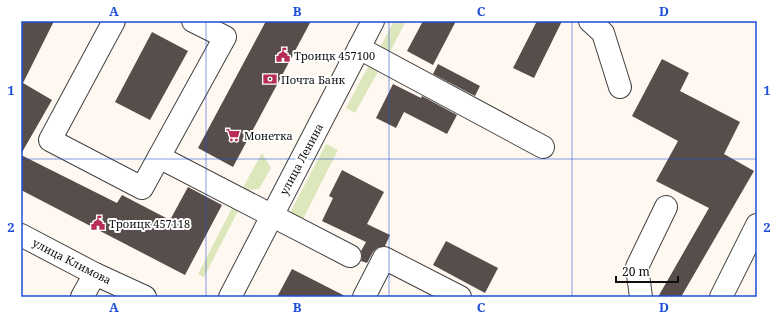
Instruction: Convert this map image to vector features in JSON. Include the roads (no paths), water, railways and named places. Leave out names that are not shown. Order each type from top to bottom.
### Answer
[{"type":"street","points":[[114,21],[50,140],[142,188],[225,37],[193,21]]},
{"type":"street","name":"улица Ленина","points":[[230,297],[271,215],[373,21]]},
{"type":"street","points":[[590,21],[603,33],[620,87]]},
{"type":"street","points":[[359,48],[543,147]]},
{"type":"street","points":[[159,157],[350,256]]},
{"type":"street","points":[[641,297],[637,267],[666,207]]},
{"type":"street","points":[[720,297],[757,225]]},
{"type":"street","name":"улица Климова","points":[[21,235],[95,274],[145,297]]},
{"type":"street","points":[[364,297],[384,258],[460,297]]},
{"type":"street","points":[[82,297],[95,274]]},
{"type":"place","name":"Троицк 457100","points":[[283,55]]},
{"type":"place","name":"Почта Банк","points":[[270,79]]},
{"type":"place","name":"Монетка","points":[[233,135]]},
{"type":"place","name":"Троицк 457118","points":[[98,223]]}]
